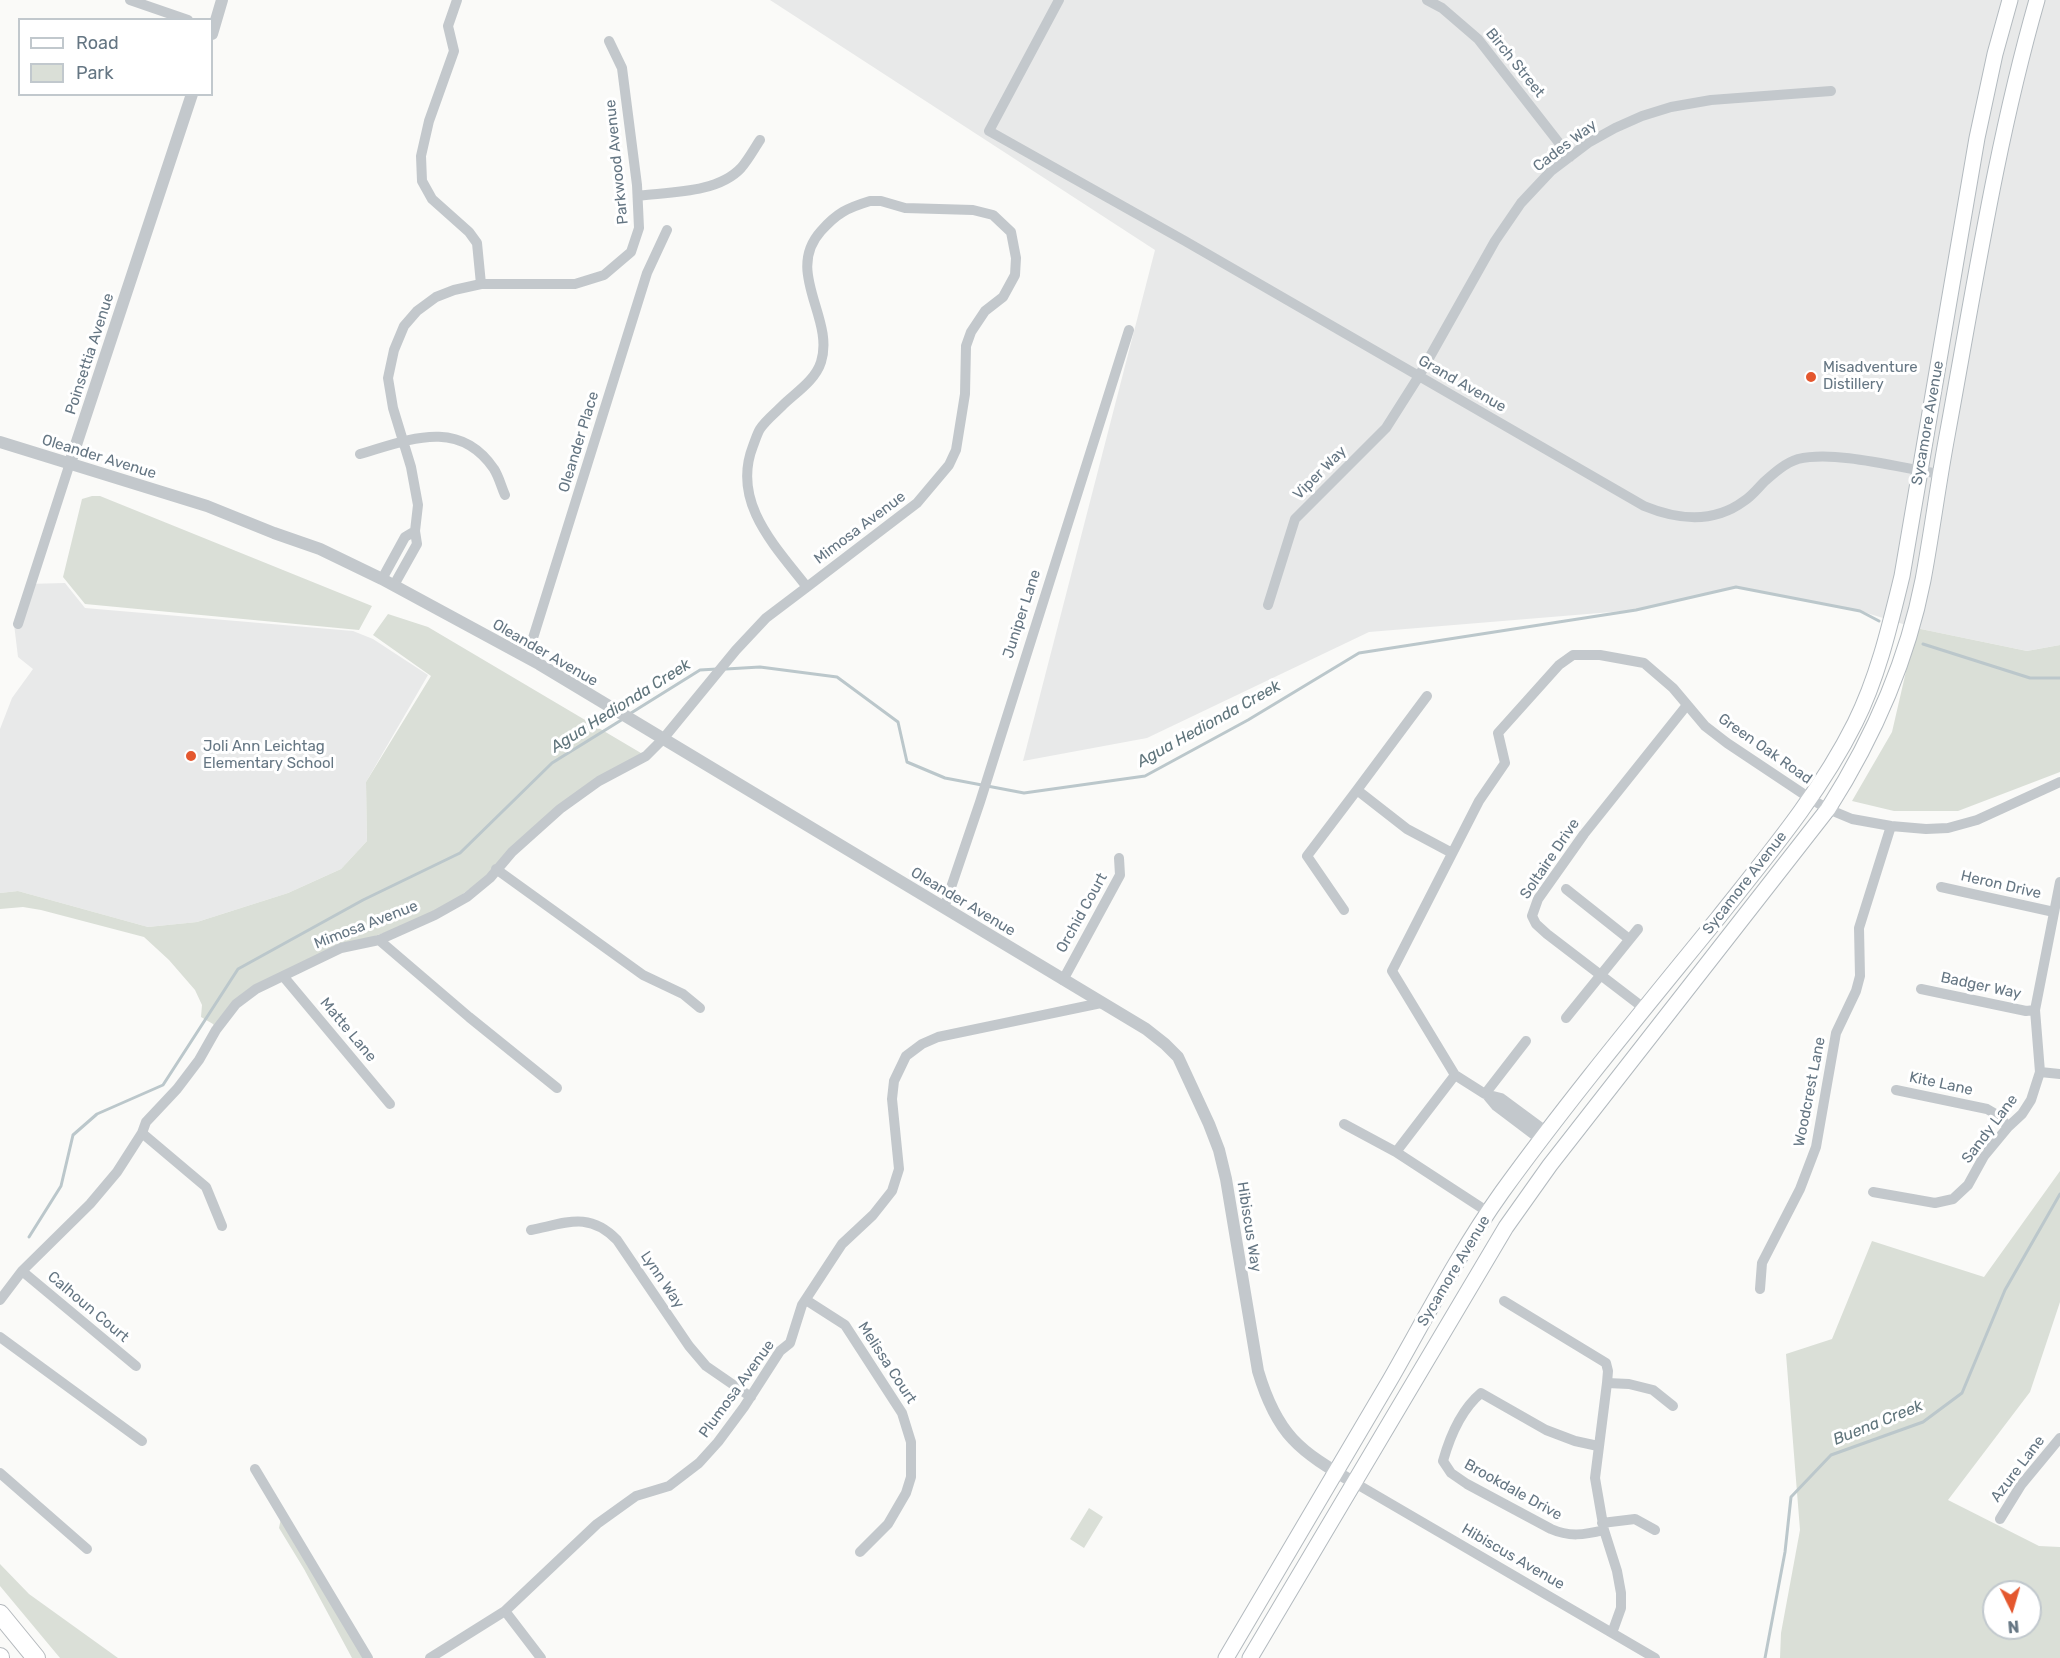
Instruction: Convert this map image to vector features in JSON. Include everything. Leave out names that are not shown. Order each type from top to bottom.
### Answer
[{"type":"highway","points":[[0,1614],[36,1658]]},
{"type":"main road","name":"Sycamore Avenue","points":[[1226,1658],[1488,1212],[1544,1136],[1811,799],[1837,758],[1857,720],[1890,625],[1902,576],[1977,138],[1995,54],[2010,0]]},
{"type":"main road","name":"Sycamore Avenue","points":[[1250,1658],[1489,1253],[1518,1209],[1828,809],[1854,769],[1874,728],[1895,678],[1911,630],[1923,580],[1940,474],[2001,144],[2019,63],[2037,0]]},
{"type":"street","points":[[130,0],[182,18]]},
{"type":"street","points":[[213,27],[222,0]]},
{"type":"street","points":[[457,0],[448,26],[454,51],[429,121],[421,156],[422,181],[432,199],[469,232],[477,243],[481,284]]},
{"type":"street","name":"Grand Avenue","points":[[1059,0],[989,131],[1644,506],[1664,514],[1685,518],[1707,518],[1744,501],[1779,469],[1797,460],[1820,457],[1845,458],[1940,474]]},
{"type":"street","name":"Birch Street","points":[[1426,0],[1442,8],[1478,39],[1570,157]]},
{"type":"street","name":"Parkwood Avenue","points":[[394,585],[417,544],[415,531],[418,505],[411,466],[393,408],[388,378],[394,350],[404,326],[417,311],[436,297],[454,290],[481,284],[575,284],[604,275],[631,252],[639,228],[638,196],[622,68],[609,41]]},
{"type":"street","name":"Cades Way","points":[[1419,376],[1495,241],[1521,203],[1551,171],[1588,144],[1615,128],[1671,107],[1711,100],[1832,91]]},
{"type":"street","name":"Poinsettia Avenue","points":[[18,624],[191,96]]},
{"type":"street","points":[[638,196],[719,183],[741,168],[760,140]]},
{"type":"street","name":"Mimosa Avenue","points":[[0,1300],[11,1283],[90,1204],[117,1172],[146,1122],[177,1089],[199,1060],[229,1012],[256,989],[340,948],[379,940],[435,915],[467,897],[490,878],[496,869],[560,809],[600,781],[646,756],[663,740],[736,650],[766,618],[807,587],[917,503],[949,465],[956,450],[965,394],[966,346],[971,332],[985,311],[1003,297],[1015,275],[1016,258],[1011,232],[993,215],[973,210],[905,208],[881,201],[870,201],[848,207],[834,216],[815,238],[810,249],[806,274],[816,305],[823,347],[821,363],[807,383],[760,430],[747,462],[747,490],[758,521],[807,587]]},
{"type":"street","name":"Oleander Place","points":[[538,664],[532,649],[533,638],[647,273],[667,230]]},
{"type":"street","name":"Juniper Lane","points":[[944,908],[980,802],[1129,330]]},
{"type":"street","name":"Viper Way","points":[[1268,605],[1295,519],[1386,428],[1419,376]]},
{"type":"street","points":[[360,454],[432,435],[466,443],[482,454],[495,471],[505,495]]},
{"type":"street","name":"Oleander Avenue","points":[[0,442],[207,506],[320,549],[394,585],[538,664],[1101,1003]]},
{"type":"street","points":[[382,579],[405,537],[415,531]]},
{"type":"street","name":"Green Oak Road","points":[[1452,853],[1479,801],[1505,763],[1498,733],[1559,665],[1574,655],[1600,655],[1644,663],[1673,688],[1705,726],[1828,809]]},
{"type":"street","points":[[1344,910],[1307,856],[1427,696]]},
{"type":"street","name":"Soltaire Drive","points":[[1645,1009],[1547,934],[1536,924],[1532,916],[1538,899],[1584,834],[1687,705]]},
{"type":"street","points":[[1828,809],[1852,819],[1891,826],[1948,828],[1977,820],[2060,782]]},
{"type":"street","points":[[1357,790],[1407,829],[1452,853],[1392,971],[1455,1076],[1485,1094],[1501,1098],[1544,1136]]},
{"type":"street","name":"Woodcrest Lane","points":[[1760,1289],[1762,1263],[1800,1189],[1816,1147],[1836,1033],[1856,991],[1860,976],[1859,928],[1891,826]]},
{"type":"street","name":"Orchid Court","points":[[1063,980],[1120,875],[1119,858]]},
{"type":"street","points":[[496,869],[643,975],[683,994],[700,1008]]},
{"type":"street","name":"Sandy Lane","points":[[1873,1192],[1935,1203],[1953,1199],[1968,1185],[1984,1156],[2022,1114],[2031,1100],[2040,1071],[2035,1010],[2060,882]]},
{"type":"street","name":"Heron Drive","points":[[1941,887],[2054,912]]},
{"type":"street","points":[[1566,889],[1629,939]]},
{"type":"street","points":[[1566,1018],[1638,928]]},
{"type":"street","points":[[379,940],[557,1088]]},
{"type":"street","name":"Matte Lane","points":[[283,976],[390,1104]]},
{"type":"street","name":"Badger Way","points":[[1921,989],[2026,1011],[2035,1010]]},
{"type":"street","name":"Hibiscus Way","points":[[1101,1003],[1146,1029],[1166,1044],[1178,1057],[1219,1150],[1226,1179],[1258,1371],[1266,1397],[1280,1424],[1299,1448],[1355,1483]]},
{"type":"street","name":"Plumosa Avenue","points":[[430,1658],[505,1611],[597,1524],[636,1497],[669,1486],[699,1463],[718,1443],[780,1351],[790,1343],[806,1300],[842,1244],[873,1215],[892,1191],[898,1169],[892,1099],[894,1081],[906,1056],[922,1044],[938,1037],[1101,1003]]},
{"type":"street","points":[[1485,1094],[1526,1041]]},
{"type":"street","points":[[2040,1071],[2060,1074]]},
{"type":"street","points":[[1396,1152],[1455,1076]]},
{"type":"street","name":"Kite Lane","points":[[1896,1090],[1987,1109],[1999,1116],[2008,1127]]},
{"type":"street","points":[[1344,1124],[1396,1152],[1488,1212]]},
{"type":"street","points":[[142,1132],[206,1187],[222,1226]]},
{"type":"street","name":"Lynn Way","points":[[531,1230],[578,1221],[594,1223],[606,1229],[617,1240],[689,1346],[706,1366],[751,1397]]},
{"type":"street","name":"Calhoun Court","points":[[22,1271],[136,1366]]},
{"type":"street","name":"Melissa Court","points":[[806,1300],[845,1325],[902,1413],[911,1442],[911,1477],[906,1493],[888,1524],[860,1552]]},
{"type":"street","points":[[1504,1301],[1605,1363],[1608,1371],[1595,1478],[1603,1527],[1617,1571],[1621,1593],[1621,1608],[1612,1633]]},
{"type":"street","points":[[0,1337],[142,1441]]},
{"type":"street","points":[[1607,1383],[1629,1384],[1653,1389],[1673,1406]]},
{"type":"street","name":"Brookdale Drive","points":[[1598,1446],[1575,1441],[1546,1430],[1481,1393],[1471,1401],[1456,1427],[1443,1461],[1451,1473],[1467,1484],[1562,1534],[1575,1535],[1603,1527]]},
{"type":"street","name":"Azure Lane","points":[[2000,1519],[2021,1485],[2056,1450],[2060,1438]]},
{"type":"street","points":[[255,1468],[368,1658]]},
{"type":"street","points":[[0,1473],[87,1549]]},
{"type":"street","name":"Hibiscus Avenue","points":[[1355,1483],[1655,1658]]},
{"type":"street","points":[[1603,1527],[1635,1519],[1655,1530]]},
{"type":"street","points":[[505,1611],[541,1658]]},
{"type":"shaded area","points":[[770,0],[2060,0],[2060,645],[2027,651],[1916,628],[1860,611],[1736,587],[1636,610],[1369,632],[1147,738],[1023,761],[1155,250]]},
{"type":"shaded area","name":"Joli Ann Leichtag Elementary School","points":[[65,583],[85,608],[353,631],[373,639],[428,675],[366,782],[367,841],[341,869],[288,893],[197,922],[148,927],[18,891],[0,893],[0,729],[12,698],[33,669],[18,657],[14,624],[27,584]]},
{"type":"green space","points":[[100,496],[372,606],[359,630],[85,604],[63,577],[82,499]]},
{"type":"green space","points":[[388,614],[428,627],[646,756],[600,781],[496,869],[435,915],[341,948],[257,989],[216,1030],[213,1024],[201,1017],[202,1005],[195,990],[169,960],[144,937],[41,910],[23,907],[0,909],[0,893],[18,891],[148,927],[197,922],[288,893],[341,869],[367,841],[366,782],[431,676],[373,635]]},
{"type":"green space","points":[[1916,628],[2027,651],[2060,645],[2060,772],[1958,811],[1894,811],[1852,801],[1892,732]]},
{"type":"green space","points":[[2060,1171],[2060,1302],[2030,1392],[1948,1500],[2039,1546],[2060,1547],[2060,1658],[1780,1658],[1781,1633],[1800,1530],[1786,1354],[1832,1339],[1872,1241],[1984,1277]]},
{"type":"green space","points":[[1089,1508],[1103,1517],[1084,1548],[1070,1539]]},
{"type":"green space","points":[[281,1518],[366,1658],[352,1658],[279,1528]]},
{"type":"green space","points":[[0,1564],[29,1594],[118,1658],[60,1658],[0,1586]]},
{"type":"waterway","name":"Agua Hedionda Creek","points":[[726,669],[760,667],[837,677],[898,722],[907,762],[945,778],[1024,793],[1145,776],[1248,720],[1359,653],[1636,610],[1736,587],[1860,611],[1879,621]]},
{"type":"waterway","name":"Agua Hedionda Creek","points":[[1923,644],[2030,678],[2060,678]]},
{"type":"waterway","name":"Agua Hedionda Creek","points":[[631,713],[700,670],[717,669]]},
{"type":"waterway","name":"Agua Hedionda Creek","points":[[29,1237],[61,1186],[73,1135],[97,1114],[163,1085],[238,969],[363,900],[460,853],[552,763],[623,719]]},
{"type":"waterway","name":"Buena Creek","points":[[1765,1658],[1785,1552],[1791,1497],[1831,1455],[1923,1422],[1962,1393],[2005,1290],[2060,1194]]},
{"type":"place","name":"Misadventure Distillery","points":[[1811,377]]},
{"type":"place","name":"Joli Ann Leichtag Elementary School","points":[[191,756]]}]
